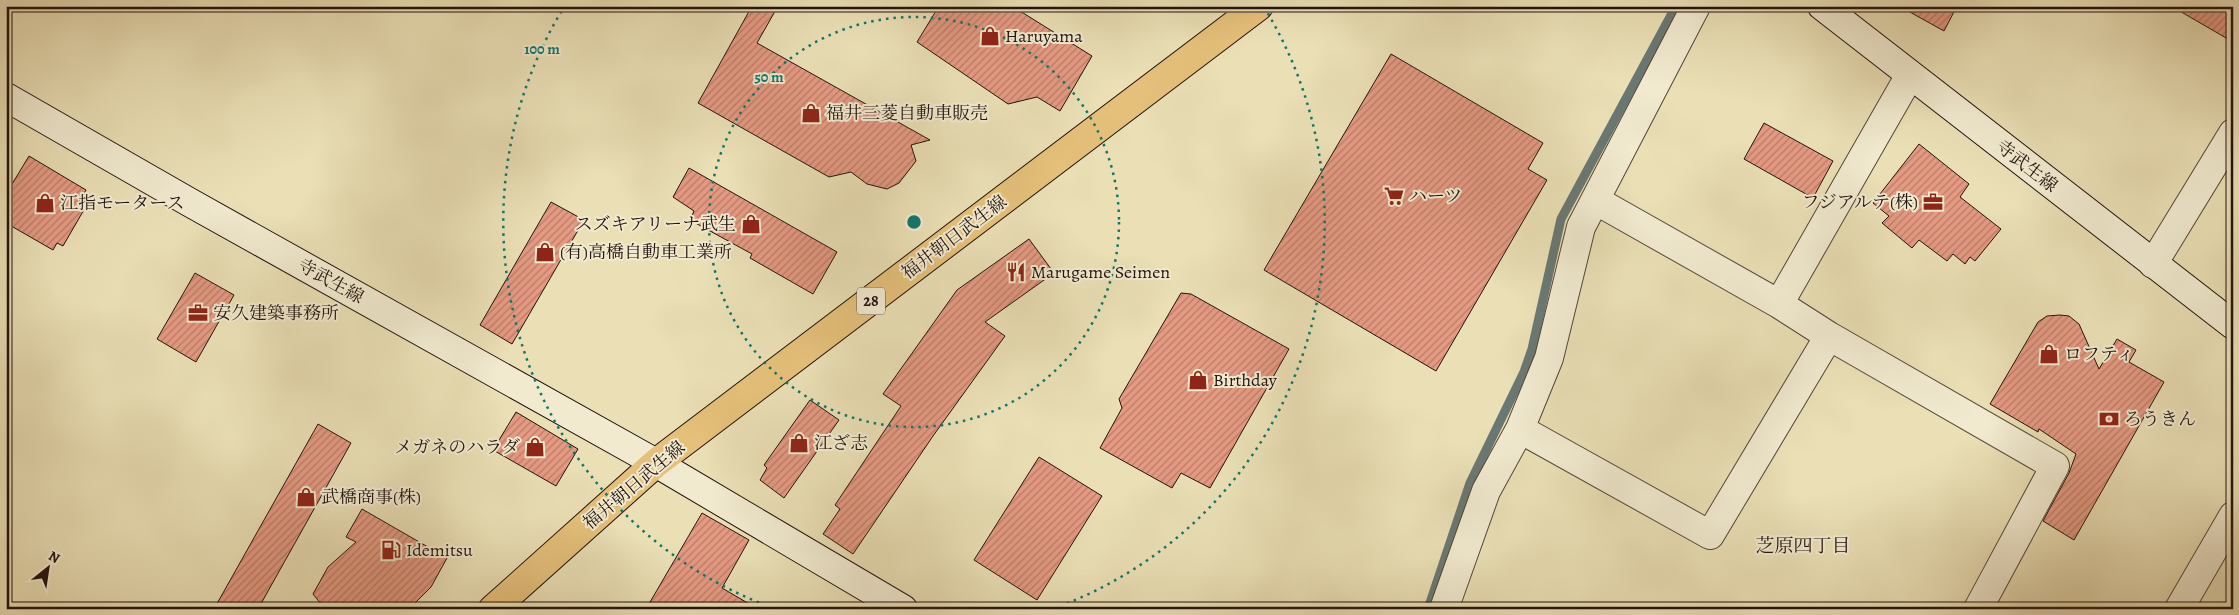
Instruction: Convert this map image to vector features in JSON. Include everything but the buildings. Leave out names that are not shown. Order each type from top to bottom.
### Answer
[{"type":"main road","name":"福井朝日武生線","points":[[493,609],[656,464],[1259,6]]},
{"type":"street","points":[[1444,609],[1486,491],[1520,429],[1548,358],[1581,227],[1696,6]]},
{"type":"street","name":"寺武生線","points":[[1822,6],[2233,325]]},
{"type":"street","points":[[1779,304],[1910,75]]},
{"type":"street","name":"寺武生線","points":[[6,97],[656,464],[903,609]]},
{"type":"street","points":[[2152,264],[2233,133]]},
{"type":"street","points":[[1595,200],[1779,304],[1829,336],[2055,466],[1978,609]]},
{"type":"street","points":[[1520,429],[1710,535],[1829,336]]},
{"type":"street","points":[[2179,609],[2233,516]]},
{"type":"waterway","points":[[1428,609],[1470,483],[1524,372],[1532,349],[1561,219],[1676,6]]},
{"type":"place","name":"Haruyama","points":[[990,36]]},
{"type":"place","name":"福井三菱自動車販売","points":[[811,113]]},
{"type":"place","name":"ハーツ","points":[[1394,196]]},
{"type":"place","name":"フジアルテ(株)","points":[[1933,202]]},
{"type":"place","name":"江指モータース","points":[[45,203]]},
{"type":"place","name":"スズキアリーナ武生","points":[[751,224]]},
{"type":"place","name":"(有)高橋自動車工業所","points":[[545,252]]},
{"type":"place","name":"Marugame Seimen","points":[[1016,272]]},
{"type":"place","name":"安久建築事務所","points":[[198,313]]},
{"type":"place","name":"ロフティ","points":[[2049,354]]},
{"type":"place","name":"Birthday","points":[[1198,380]]},
{"type":"place","name":"ろうきん","points":[[2109,419]]},
{"type":"place","name":"江ざ志","points":[[799,443]]},
{"type":"place","name":"メガネのハラダ","points":[[535,447]]},
{"type":"place","name":"武橋商事(株)","points":[[306,497]]},
{"type":"place","name":"Idemitsu","points":[[391,550]]},
{"type":"district","name":"芝原四丁目","points":[[1803,546]]}]
